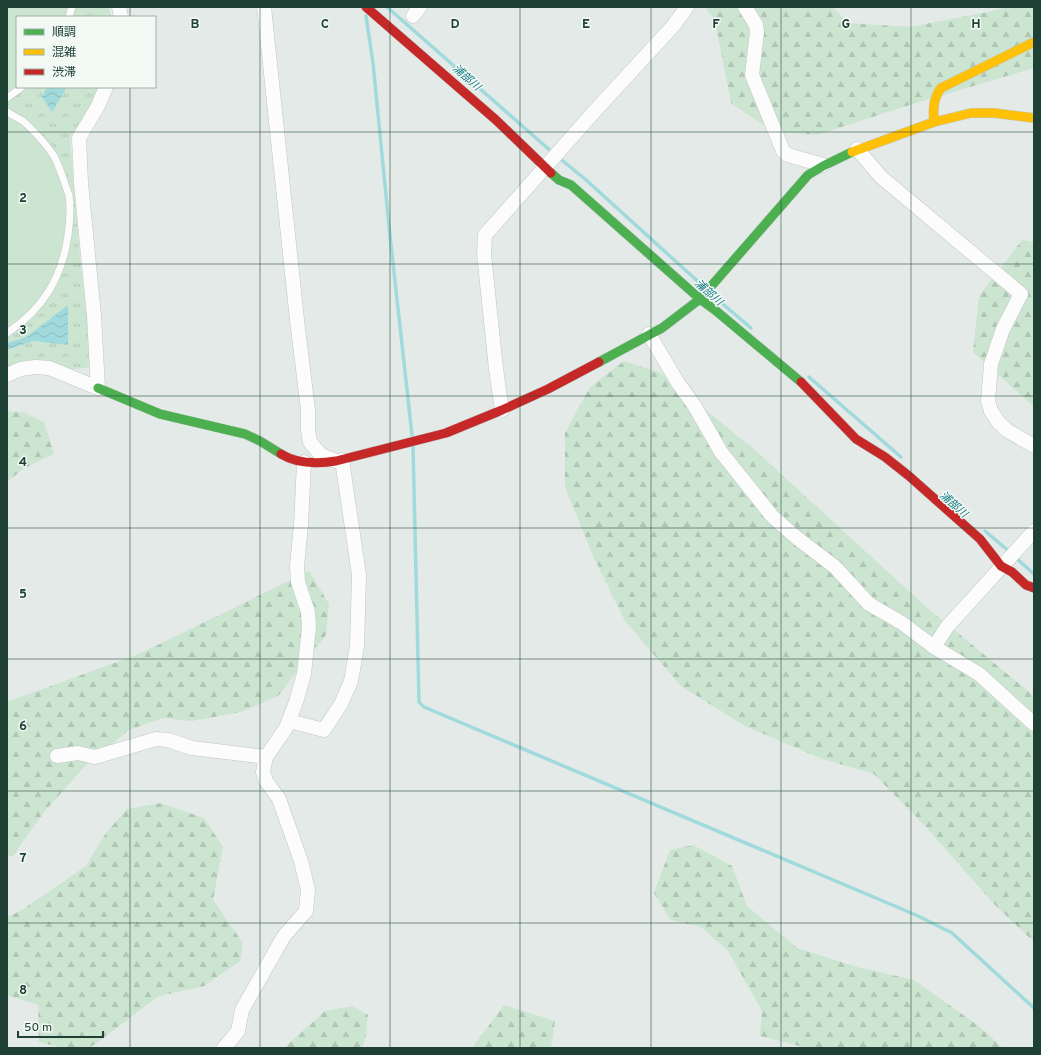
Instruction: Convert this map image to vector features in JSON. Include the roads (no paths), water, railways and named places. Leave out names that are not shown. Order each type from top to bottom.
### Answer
[{"type":"street","points":[[264,7],[308,410],[308,430],[310,442],[321,455],[339,461]]},
{"type":"street","points":[[366,7],[490,115],[559,180],[571,185],[700,299],[803,384],[856,439],[885,457],[909,476],[980,539],[1001,566],[1012,572],[1026,585],[1034,588]]},
{"type":"street","points":[[502,410],[496,369],[484,254],[485,235],[565,144],[673,26],[687,7]]},
{"type":"street","points":[[745,7],[756,25],[757,32],[752,75],[783,150],[788,155],[823,165]]},
{"type":"street","points":[[934,122],[933,103],[935,96],[941,88],[1034,42]]},
{"type":"street","points":[[98,388],[94,316],[80,183],[79,138],[98,106],[106,88]]},
{"type":"street","points":[[7,375],[21,369],[34,367],[49,368],[160,414],[245,434],[260,441],[286,457],[319,464],[339,461],[446,433],[502,410],[548,389],[662,328],[700,299],[791,193],[808,175],[823,165],[857,149],[934,122],[971,113],[994,112],[1034,118]]},
{"type":"street","points":[[857,149],[881,177],[1021,294],[1003,329],[991,364],[988,401],[991,411],[999,423],[1008,431],[1034,446]]},
{"type":"street","points":[[649,334],[678,383],[694,405],[721,452],[772,516],[797,538],[835,567],[869,604],[902,623],[934,647],[979,674],[1034,724]]},
{"type":"street","points":[[289,721],[324,730],[341,704],[351,681],[357,646],[359,575],[339,461]]},
{"type":"street","points":[[224,1048],[238,1031],[242,1010],[284,936],[306,911],[308,890],[301,861],[279,799],[266,781],[262,772],[266,757],[286,728],[289,721],[304,674],[309,628],[308,612],[298,582],[297,566],[301,525],[304,462]]},
{"type":"street","points":[[934,647],[947,627],[1034,531]]},
{"type":"street","points":[[57,756],[78,753],[95,757],[156,739],[168,740],[192,748],[266,757]]},
{"type":"lane","points":[[7,98],[21,88]]},
{"type":"lane","points":[[7,112],[22,121],[44,142],[52,154],[69,195],[70,223],[63,262],[54,284],[43,300],[28,317],[7,333]]},
{"type":"water","points":[[46,88],[66,88],[52,112],[42,97]]},
{"type":"water","points":[[68,305],[68,345],[33,341],[7,350],[7,343],[26,337]]},
{"type":"waterway","name":"浦部川","points":[[387,7],[553,153]]},
{"type":"waterway","points":[[366,16],[373,63],[412,435]]},
{"type":"waterway","name":"浦部川","points":[[558,157],[585,179],[704,287]]},
{"type":"waterway","name":"浦部川","points":[[711,294],[751,328]]},
{"type":"waterway","name":"浦部川","points":[[809,377],[901,457]]},
{"type":"waterway","points":[[413,447],[419,702],[424,707],[916,915],[952,933],[1034,1008]]},
{"type":"waterway","name":"浦部川","points":[[985,531],[1011,553]]},
{"type":"waterway","name":"浦部川","points":[[1015,557],[1034,574]]}]
